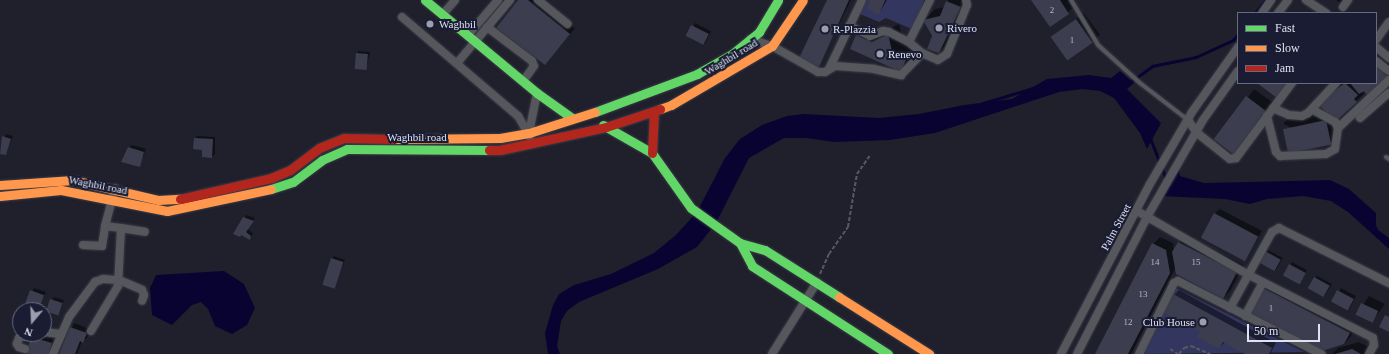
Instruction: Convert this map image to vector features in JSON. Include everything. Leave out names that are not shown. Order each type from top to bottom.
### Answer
[{"type":"main road","points":[[425,0],[537,93],[572,118]]},
{"type":"main road","name":"Waghbil road","points":[[0,186],[18,184],[61,185],[112,199],[169,210],[237,197],[285,185],[293,182],[322,160],[334,153],[385,144],[481,139],[529,133],[655,92],[697,74],[732,54],[750,39],[766,22],[778,0]]},
{"type":"main road","name":"Waghbil road","points":[[0,196],[20,194],[61,185],[73,180],[115,188],[158,200],[169,200],[236,186],[283,173],[319,148],[351,138],[385,144],[500,150],[606,127],[658,111],[721,78],[772,46],[804,0]]},
{"type":"main road","points":[[652,153],[658,111],[655,92]]},
{"type":"main road","points":[[585,114],[652,153],[691,208],[740,243],[765,250],[929,354]]},
{"type":"main road","points":[[351,138],[353,149]]},
{"type":"main road","points":[[481,139],[482,150]]},
{"type":"main road","points":[[319,148],[322,160]]},
{"type":"main road","points":[[283,173],[285,185]]},
{"type":"main road","points":[[18,184],[20,194]]},
{"type":"main road","points":[[236,186],[237,197]]},
{"type":"main road","points":[[169,200],[169,210]]},
{"type":"main road","points":[[740,243],[752,266],[888,354]]},
{"type":"street","points":[[443,14],[455,0]]},
{"type":"street","points":[[458,62],[472,38],[498,0]]},
{"type":"street","points":[[472,38],[487,27],[510,0]]},
{"type":"street","points":[[538,0],[568,24]]},
{"type":"street","points":[[829,70],[862,0]]},
{"type":"street","points":[[909,42],[930,0]]},
{"type":"street","points":[[849,26],[870,36],[889,32],[909,42],[922,53],[938,60],[947,54],[967,5],[966,0]]},
{"type":"street","points":[[1263,12],[1271,0]]},
{"type":"street","points":[[1279,12],[1288,0]]},
{"type":"street","points":[[1306,0],[1324,12]]},
{"type":"street","points":[[1343,7],[1348,0]]},
{"type":"street","points":[[402,17],[458,62],[518,116],[529,133],[532,143]]},
{"type":"street","points":[[1377,39],[1389,22]]},
{"type":"street","points":[[487,27],[532,61],[534,66],[523,81]]},
{"type":"street","points":[[750,39],[772,46],[818,72],[829,70],[835,66],[874,69],[900,76],[922,53]]},
{"type":"street","name":"Palm Street","points":[[1061,354],[1150,184],[1192,112],[1237,48]]},
{"type":"street","points":[[1377,48],[1389,58]]},
{"type":"street","points":[[1377,62],[1389,71]]},
{"type":"street","points":[[1076,354],[1147,218],[1196,132],[1237,72]]},
{"type":"street","points":[[1338,128],[1389,80]]},
{"type":"street","points":[[1188,120],[1196,132],[1230,159],[1236,158],[1291,84]]},
{"type":"street","points":[[1273,108],[1289,115],[1302,116],[1312,109],[1335,84]]},
{"type":"street","points":[[529,133],[537,93]]},
{"type":"street","points":[[1360,118],[1388,98]]},
{"type":"street","points":[[1267,116],[1276,152],[1280,156],[1326,154],[1335,149],[1338,128],[1335,122],[1312,109]]},
{"type":"street","points":[[83,245],[102,246],[105,226],[115,188]]},
{"type":"street","points":[[1137,211],[1247,274],[1373,338],[1374,345],[1369,354]]},
{"type":"street","points":[[105,226],[145,232]]},
{"type":"street","points":[[91,331],[119,280],[121,228]]},
{"type":"street","points":[[1230,308],[1247,274],[1272,232],[1279,228],[1389,282]]},
{"type":"street","points":[[53,354],[69,316],[95,282],[103,279],[119,280],[142,290],[144,295],[142,301]]},
{"type":"street","points":[[1139,354],[1174,283],[1178,281],[1321,354]]},
{"type":"street","points":[[772,354],[817,282]]},
{"type":"street","points":[[1245,316],[1263,282]]},
{"type":"street","points":[[52,333],[61,334]]},
{"type":"street","points":[[18,342],[19,347],[25,349]]},
{"type":"lane","points":[[1071,0],[1098,45],[1140,83],[1188,120]]},
{"type":"path","points":[[817,282],[829,254],[848,227],[857,174],[872,154]]},
{"type":"path","points":[[1170,349],[1178,354],[1184,348],[1191,346],[1210,354]]},
{"type":"shaded area","points":[[867,0],[924,0],[914,30],[886,18],[879,22],[860,14]]},
{"type":"shaded area","points":[[1120,71],[1134,83],[1127,89],[1161,123],[1147,149],[1140,133],[1114,98],[1100,91],[1082,89],[1059,92],[935,133],[890,140],[834,142],[806,138],[784,138],[749,158],[716,223],[697,247],[658,269],[579,302],[567,311],[561,321],[557,346],[560,354],[548,354],[545,333],[553,305],[559,294],[574,285],[611,274],[654,253],[676,235],[697,212],[725,158],[740,139],[762,125],[787,116],[804,114],[879,118],[919,114],[964,105],[1012,99],[1047,79],[1089,75],[1111,78]]},
{"type":"shaded area","points":[[1178,164],[1180,176],[1204,183],[1330,180],[1349,189],[1376,213],[1376,225],[1378,230],[1389,238],[1389,249],[1348,212],[1331,201],[1303,196],[1267,199],[1250,204],[1225,199],[1161,196]]},
{"type":"shaded area","points":[[224,271],[244,284],[255,308],[247,325],[232,334],[215,326],[208,309],[201,302],[192,305],[172,325],[152,315],[150,288],[156,275]]},
{"type":"shaded area","points":[[1176,288],[1304,352],[1141,354]]},
{"type":"building","points":[[518,0],[528,0],[570,34],[545,65],[496,28]]},
{"type":"building","name":"R-Plazzia","points":[[827,0],[849,0],[819,67],[799,58]]},
{"type":"building","points":[[870,0],[885,0],[879,15],[867,9]]},
{"type":"building","points":[[1031,0],[1060,0],[1069,14],[1050,27]]},
{"type":"building","name":"Rivero","points":[[946,1],[961,7],[939,53],[927,49],[932,36],[923,20],[940,16]]},
{"type":"building","points":[[1076,19],[1093,43],[1067,61],[1051,37]]},
{"type":"building","points":[[691,25],[709,34],[703,45],[686,36]]},
{"type":"building","name":"Renevo","points":[[888,34],[892,51],[907,57],[901,72],[850,49],[856,35],[872,42]]},
{"type":"building","points":[[356,53],[368,54],[367,70],[355,69]]},
{"type":"building","points":[[1377,65],[1385,70],[1383,72],[1387,76],[1367,95],[1364,91],[1359,94],[1351,84],[1377,84]]},
{"type":"building","points":[[1258,84],[1287,84],[1277,98]]},
{"type":"building","points":[[1344,84],[1346,84],[1358,95],[1354,99],[1357,102],[1337,120],[1333,116],[1331,118],[1319,105],[1320,101]]},
{"type":"building","points":[[1246,96],[1266,111],[1233,154],[1214,139]]},
{"type":"building","points":[[1326,120],[1331,144],[1288,154],[1283,129]]},
{"type":"building","points":[[2,136],[11,139],[6,155],[0,154]]},
{"type":"building","points":[[194,138],[213,139],[212,158],[202,157],[202,150],[193,149]]},
{"type":"building","points":[[128,147],[144,152],[140,167],[121,162]]},
{"type":"building","points":[[1214,213],[1258,236],[1245,261],[1201,238]]},
{"type":"building","points":[[243,217],[254,221],[246,232],[251,236],[250,240],[241,235],[240,237],[233,234]]},
{"type":"building","points":[[1178,242],[1237,272],[1223,299],[1176,274],[1172,252]]},
{"type":"building","points":[[1152,243],[1166,250],[1170,273],[1128,354],[1095,354]]},
{"type":"building","points":[[1265,251],[1281,260],[1274,271],[1259,262]]},
{"type":"building","points":[[331,258],[343,262],[335,289],[322,285]]},
{"type":"building","points":[[1289,264],[1306,273],[1300,284],[1283,275]]},
{"type":"building","points":[[1314,277],[1330,286],[1323,297],[1308,288]]},
{"type":"building","points":[[1263,288],[1350,333],[1344,344],[1322,351],[1250,313]]},
{"type":"building","points":[[30,290],[44,295],[42,302],[26,302]]},
{"type":"building","points":[[1337,290],[1354,299],[1348,310],[1331,301]]},
{"type":"building","name":"Club House","points":[[1173,294],[1272,348],[1269,354],[1245,354],[1223,342],[1219,349],[1197,337],[1200,332],[1164,312]]},
{"type":"building","points":[[50,299],[62,303],[58,315],[52,313],[52,302],[49,302]]},
{"type":"building","points":[[1361,303],[1378,311],[1373,323],[1356,315]]},
{"type":"building","points":[[1385,315],[1389,317],[1389,332],[1379,327]]},
{"type":"building","points":[[70,327],[87,333],[83,343],[80,341],[75,354],[59,354]]},
{"type":"building","points":[[30,342],[52,343],[49,354],[26,354]]},
{"type":"building","points":[[1352,349],[1361,354],[1335,354]]},
{"type":"waterway","points":[[1256,12],[1265,0]]},
{"type":"waterway","points":[[1129,83],[1152,66],[1196,57],[1233,40],[1237,35]]},
{"type":"waterway","points":[[983,103],[1033,88]]},
{"type":"waterway","points":[[1150,138],[1166,179]]},
{"type":"traffic: fast","points":[[425,0],[537,93],[572,118]]},
{"type":"traffic: fast","points":[[595,112],[697,74],[732,54],[759,32],[778,0]]},
{"type":"traffic: fast","points":[[603,125],[652,153],[691,208],[740,243],[765,250],[839,297]]},
{"type":"traffic: fast","points":[[271,189],[293,182],[322,160],[347,149],[489,150]]},
{"type":"traffic: fast","points":[[740,243],[752,266],[888,354]]},
{"type":"traffic: slow","points":[[660,109],[671,105],[772,46],[803,0]]},
{"type":"traffic: slow","points":[[394,139],[500,138],[529,133],[595,112]]},
{"type":"traffic: slow","points":[[0,185],[73,180],[158,200],[180,199]]},
{"type":"traffic: slow","points":[[0,196],[61,190],[167,211],[271,189]]},
{"type":"traffic: slow","points":[[839,297],[929,354]]},
{"type":"traffic: jam","points":[[489,150],[500,150],[606,127],[660,109]]},
{"type":"traffic: jam","points":[[652,153],[654,112]]},
{"type":"traffic: jam","points":[[180,199],[271,178],[290,170],[319,148],[344,138],[394,139]]},
{"type":"place","name":"Waghbil","points":[[430,24]]},
{"type":"place","name":"Rivero","points":[[939,28]]},
{"type":"place","name":"R-Plazzia","points":[[825,29]]},
{"type":"place","name":"Renevo","points":[[880,54]]},
{"type":"place","name":"Club House","points":[[1203,322]]}]
